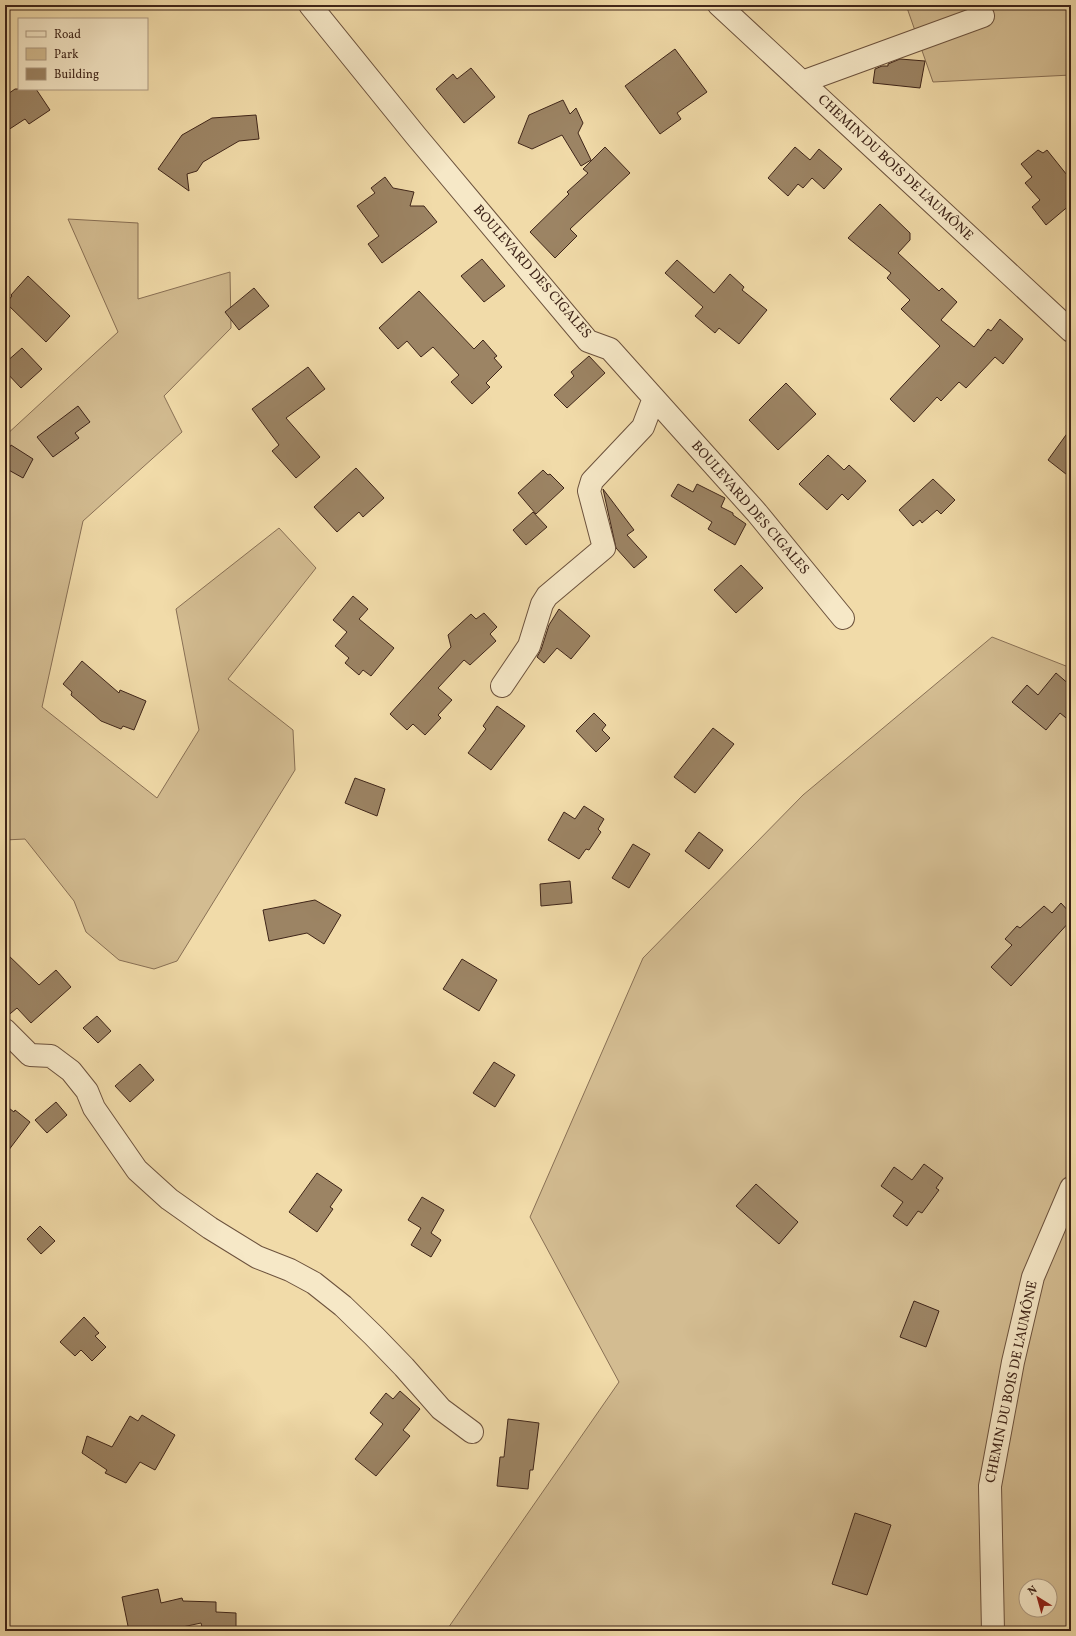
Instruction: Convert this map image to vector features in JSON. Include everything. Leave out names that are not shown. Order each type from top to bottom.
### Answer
[{"type":"street","name":"CHEMIN DU BOIS DE L'AUMÔNE","points":[[719,5],[1071,331]]},
{"type":"street","name":"BOULEVARD DES CIGALES","points":[[314,6],[416,136],[588,341],[610,350],[757,513],[843,618]]},
{"type":"street","points":[[802,82],[982,16]]},
{"type":"street","points":[[502,686],[529,646],[542,604],[547,596],[604,548],[589,491],[592,481],[642,426],[654,398]]},
{"type":"street","points":[[5,1030],[30,1055],[51,1056],[71,1071],[87,1091],[94,1108],[137,1170],[169,1199],[210,1228],[257,1257],[290,1270],[314,1283],[343,1306],[374,1336],[441,1409],[472,1432]]},
{"type":"street","name":"CHEMIN DU BOIS DE L'AUMÔNE","points":[[993,1631],[990,1486],[1013,1362],[1033,1276],[1071,1188]]},
{"type":"green space","points":[[906,5],[1071,5],[1071,75],[933,82]]},
{"type":"green space","points":[[68,219],[138,223],[138,299],[230,272],[231,328],[164,396],[182,432],[83,521],[42,707],[157,798],[199,730],[176,609],[279,528],[316,568],[228,679],[293,730],[295,770],[177,961],[154,969],[119,960],[86,932],[74,901],[25,839],[5,840],[5,436],[118,332]]},
{"type":"green space","points":[[992,637],[1071,668],[1071,1631],[446,1631],[619,1382],[530,1217],[643,958],[803,795]]},
{"type":"building","points":[[675,49],[707,92],[677,113],[681,119],[660,134],[625,86]]},
{"type":"building","points":[[900,59],[925,61],[920,88],[873,83],[875,69],[882,66],[888,66],[888,64]]},
{"type":"building","points":[[471,68],[495,97],[464,123],[436,89],[453,74],[457,79]]},
{"type":"building","points":[[15,89],[37,90],[50,110],[29,124],[25,119],[5,132],[5,96]]},
{"type":"building","points":[[563,100],[570,114],[576,108],[583,123],[578,133],[591,160],[581,166],[562,135],[532,149],[518,143],[529,115]]},
{"type":"building","points":[[256,115],[259,139],[239,141],[203,162],[197,171],[187,174],[189,191],[158,169],[182,135],[212,118]]},
{"type":"building","points":[[605,147],[630,173],[570,229],[577,236],[555,258],[530,232],[569,194],[567,192],[588,173],[583,169]]},
{"type":"building","points":[[795,147],[810,160],[819,149],[842,169],[824,189],[812,178],[803,188],[798,184],[788,196],[768,178]]},
{"type":"building","points":[[1038,150],[1043,153],[1047,150],[1071,180],[1071,204],[1046,225],[1032,207],[1040,200],[1025,183],[1032,177],[1021,164]]},
{"type":"building","points":[[385,177],[393,188],[414,192],[410,206],[424,206],[437,222],[382,263],[368,244],[379,236],[357,206],[375,193],[371,188]]},
{"type":"building","points":[[880,204],[910,233],[910,240],[898,253],[939,291],[942,288],[957,302],[941,320],[974,347],[988,329],[991,331],[1000,319],[1023,339],[1003,364],[995,357],[966,388],[959,382],[941,401],[937,397],[914,422],[890,399],[940,346],[901,309],[910,300],[887,278],[891,273],[848,238]]},
{"type":"building","points":[[482,259],[505,286],[484,302],[461,276]]},
{"type":"building","points":[[677,260],[714,293],[730,274],[744,287],[742,290],[767,310],[739,344],[719,328],[715,333],[695,316],[703,307],[665,273]]},
{"type":"building","points":[[28,276],[70,316],[46,342],[6,303]]},
{"type":"building","points":[[254,288],[269,306],[239,330],[225,312]]},
{"type":"building","points":[[419,291],[474,349],[483,340],[497,356],[494,358],[502,367],[486,383],[490,387],[472,404],[451,382],[459,375],[433,347],[421,357],[407,341],[398,349],[379,328]]},
{"type":"building","points":[[22,348],[42,369],[21,388],[5,371],[5,363]]},
{"type":"building","points":[[589,356],[605,373],[567,408],[554,395],[574,376],[571,372]]},
{"type":"building","points":[[308,367],[325,389],[286,418],[320,457],[296,478],[272,451],[279,445],[252,409]]},
{"type":"building","points":[[786,383],[816,414],[778,450],[749,420]]},
{"type":"building","points":[[78,406],[90,422],[75,433],[79,438],[53,457],[37,437]]},
{"type":"building","points":[[1071,428],[1071,478],[1048,460]]},
{"type":"building","points":[[11,445],[33,459],[23,478],[5,468],[5,455]]},
{"type":"building","points":[[828,455],[844,470],[849,465],[866,481],[848,500],[842,494],[827,510],[799,484]]},
{"type":"building","points":[[356,468],[384,498],[363,517],[359,512],[337,532],[314,507]]},
{"type":"building","points":[[543,470],[548,475],[550,474],[564,488],[536,514],[518,493]]},
{"type":"building","points":[[933,479],[955,500],[941,514],[937,510],[922,523],[920,520],[913,526],[899,510]]},
{"type":"building","points":[[678,484],[693,492],[697,484],[725,498],[721,507],[733,513],[733,515],[746,524],[735,545],[708,529],[712,522],[671,496]]},
{"type":"building","points":[[603,489],[634,530],[627,535],[647,557],[634,568],[616,548]]},
{"type":"building","points":[[533,512],[547,527],[526,545],[513,530]]},
{"type":"building","points":[[741,565],[763,588],[736,613],[714,590]]},
{"type":"building","points":[[353,596],[368,609],[359,619],[394,648],[371,676],[363,670],[359,675],[345,663],[349,658],[335,646],[347,632],[333,620]]},
{"type":"building","points":[[559,609],[590,636],[571,659],[557,648],[544,663],[537,657],[541,650],[549,625]]},
{"type":"building","points":[[484,613],[497,627],[490,634],[496,641],[470,665],[464,660],[438,688],[452,700],[438,715],[441,718],[425,735],[413,724],[407,730],[390,714],[451,647],[448,635],[471,614],[476,619]]},
{"type":"building","points":[[82,661],[119,693],[120,690],[146,701],[134,730],[123,726],[121,729],[101,721],[71,695],[72,692],[63,684]]},
{"type":"building","points":[[1056,673],[1071,686],[1071,722],[1060,713],[1046,730],[1012,702],[1027,685],[1038,695]]},
{"type":"building","points":[[497,706],[525,726],[491,770],[468,753],[486,729],[483,726]]},
{"type":"building","points":[[594,713],[606,725],[602,730],[610,738],[596,752],[576,731]]},
{"type":"building","points":[[713,728],[734,744],[695,793],[674,777]]},
{"type":"building","points":[[355,778],[385,789],[377,816],[345,803]]},
{"type":"building","points":[[584,806],[604,819],[598,829],[601,832],[589,850],[586,849],[579,859],[548,840],[564,812],[575,819]]},
{"type":"building","points":[[699,832],[723,850],[709,869],[685,851]]},
{"type":"building","points":[[633,844],[650,854],[629,888],[612,878]]},
{"type":"building","points":[[570,881],[572,903],[541,906],[540,884]]},
{"type":"building","points":[[315,900],[341,915],[324,944],[307,933],[269,941],[263,910]]},
{"type":"building","points":[[1061,903],[1071,914],[1071,920],[1011,986],[991,967],[1012,945],[1005,939],[1017,926],[1020,928],[1044,906],[1052,913]]},
{"type":"building","points":[[5,952],[39,985],[56,970],[71,987],[31,1023],[17,1008],[5,1018]]},
{"type":"building","points":[[462,959],[497,980],[479,1011],[443,989]]},
{"type":"building","points":[[97,1016],[111,1031],[98,1043],[83,1028]]},
{"type":"building","points":[[494,1062],[515,1075],[495,1107],[473,1093]]},
{"type":"building","points":[[140,1064],[154,1080],[130,1102],[115,1086]]},
{"type":"building","points":[[56,1102],[67,1115],[47,1133],[35,1120]]},
{"type":"building","points":[[5,1105],[14,1112],[15,1110],[30,1122],[5,1155]]},
{"type":"building","points":[[924,1164],[943,1178],[936,1188],[939,1190],[922,1213],[918,1211],[907,1226],[893,1216],[903,1202],[881,1186],[894,1167],[912,1180]]},
{"type":"building","points":[[317,1173],[342,1190],[330,1207],[333,1209],[317,1232],[289,1212]]},
{"type":"building","points":[[756,1184],[798,1222],[779,1244],[736,1206]]},
{"type":"building","points":[[422,1197],[444,1210],[431,1233],[441,1240],[431,1257],[411,1245],[421,1228],[408,1220]]},
{"type":"building","points":[[40,1226],[55,1241],[41,1254],[27,1239]]},
{"type":"building","points":[[914,1301],[939,1311],[926,1347],[900,1337]]},
{"type":"building","points":[[84,1317],[99,1333],[95,1336],[106,1347],[92,1361],[81,1350],[75,1356],[60,1342]]},
{"type":"building","points":[[400,1391],[420,1409],[403,1430],[410,1436],[376,1476],[355,1459],[383,1424],[370,1413],[386,1393],[393,1399]]},
{"type":"building","points":[[142,1415],[175,1435],[155,1470],[140,1462],[126,1483],[105,1473],[107,1470],[82,1453],[87,1436],[112,1447],[130,1416],[138,1421]]},
{"type":"building","points":[[508,1419],[539,1423],[533,1470],[530,1470],[528,1489],[497,1486],[500,1457],[504,1457]]},
{"type":"building","points":[[855,1513],[891,1525],[867,1595],[832,1584]]},
{"type":"building","points":[[158,1589],[161,1603],[182,1598],[183,1601],[216,1602],[216,1612],[236,1613],[236,1631],[203,1631],[201,1623],[164,1631],[129,1631],[122,1597]]}]
